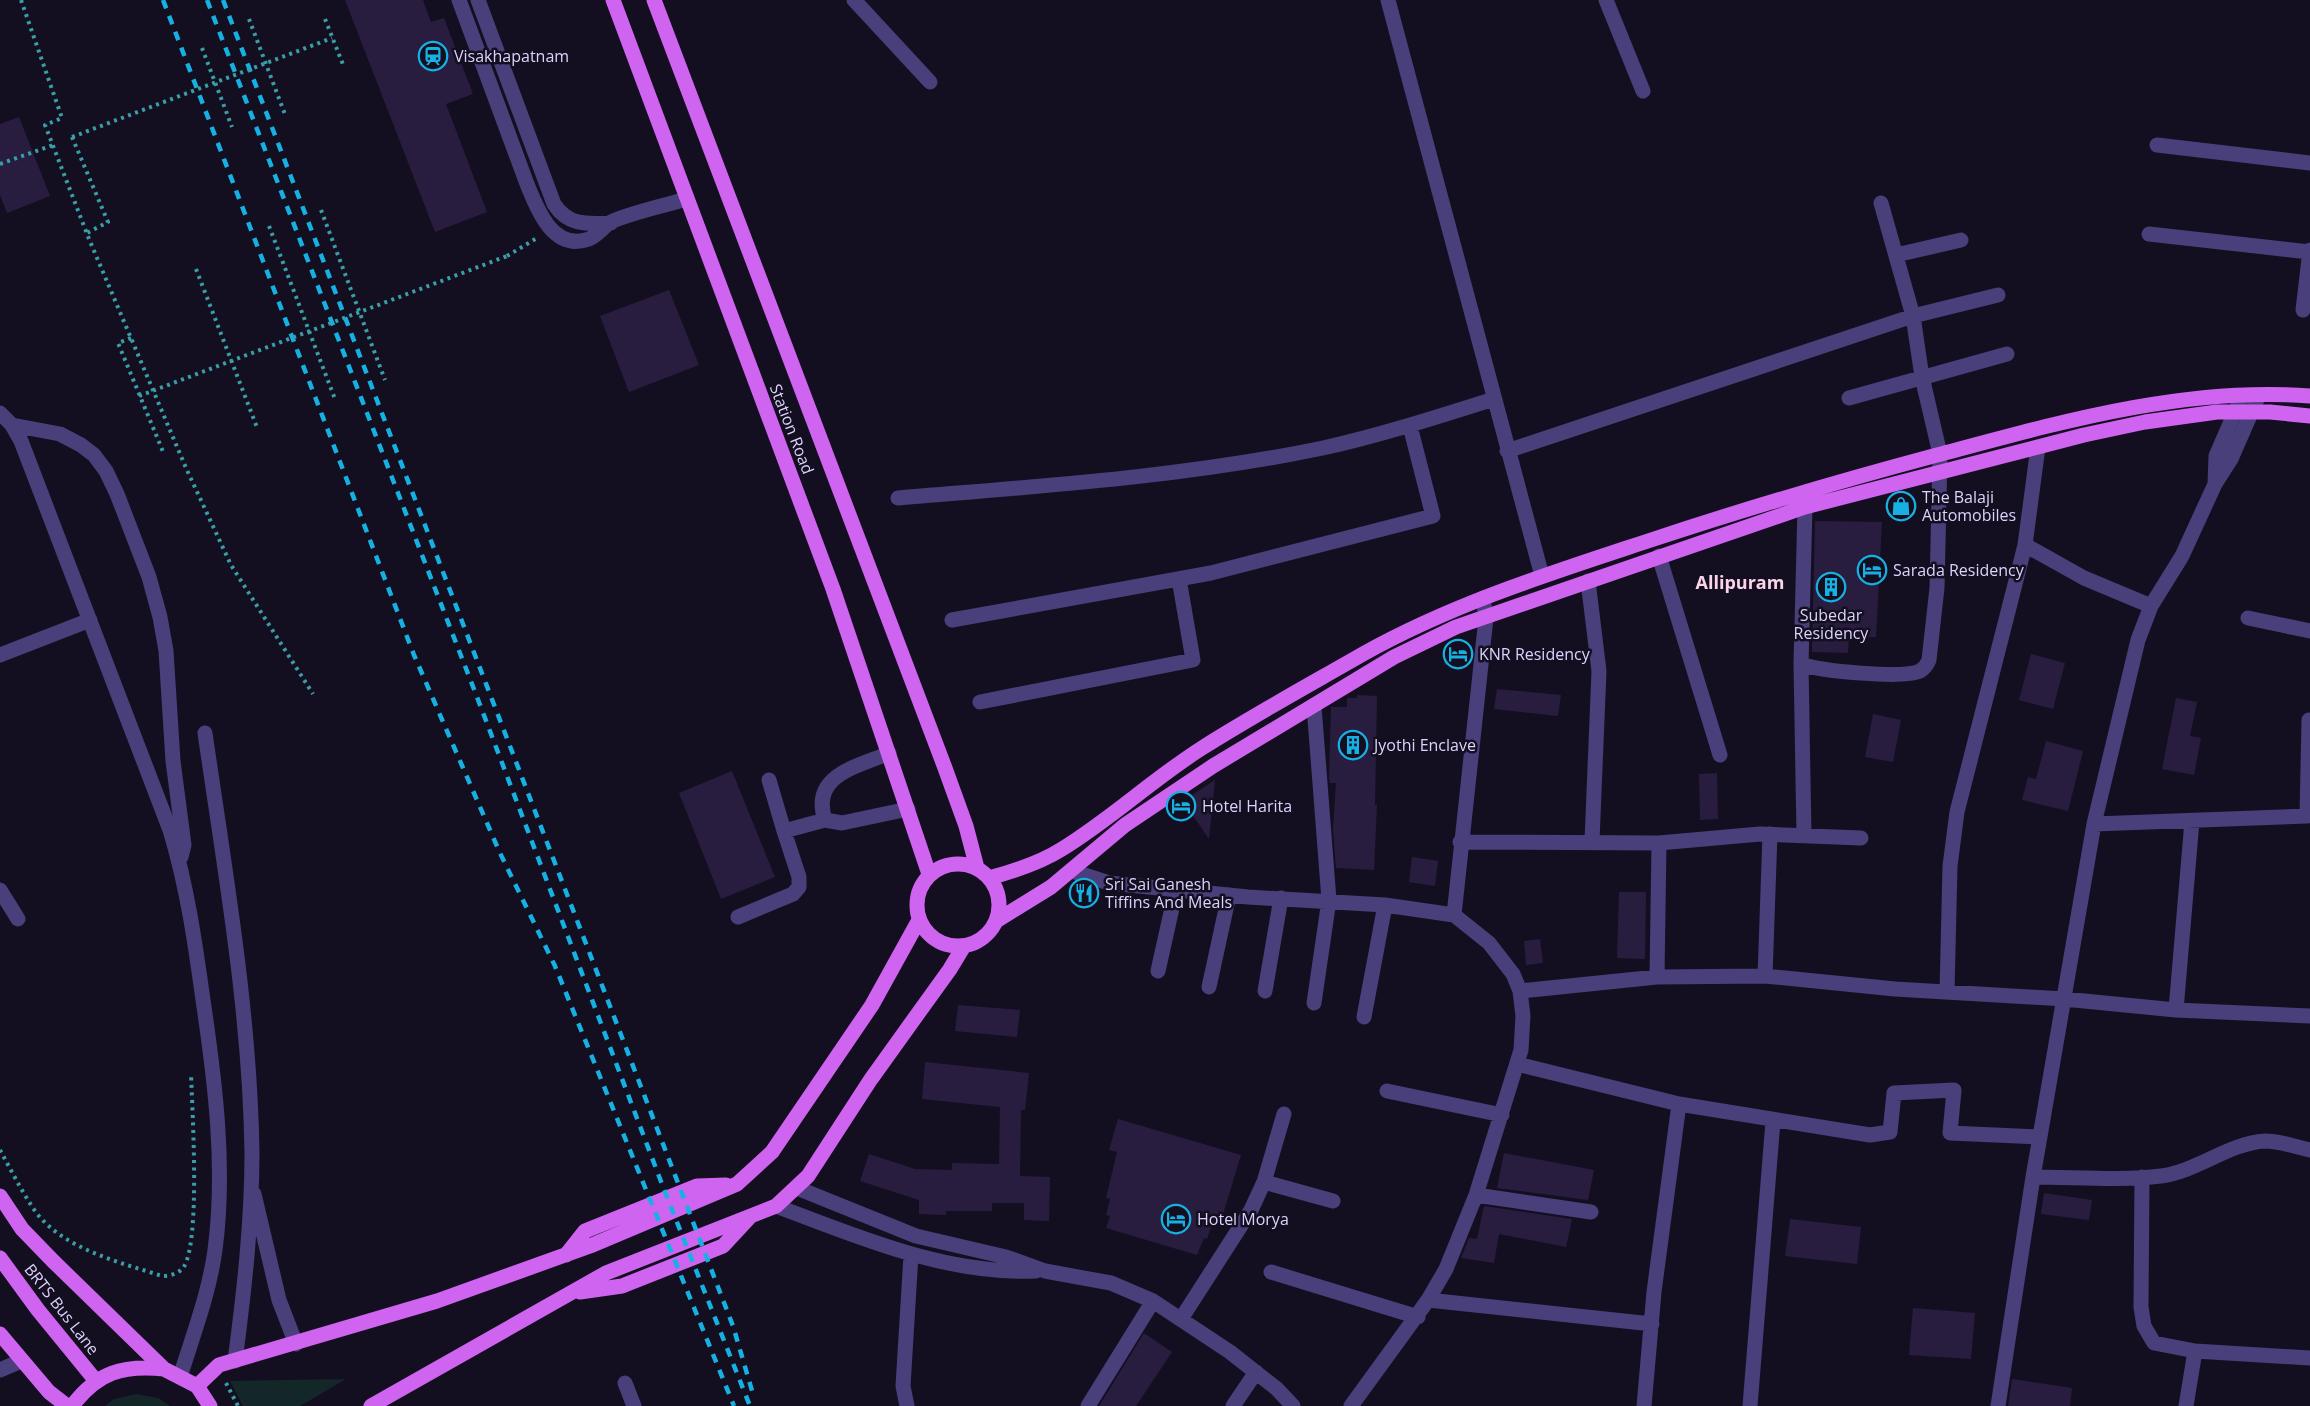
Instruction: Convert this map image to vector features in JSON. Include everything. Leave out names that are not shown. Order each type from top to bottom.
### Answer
[{"type":"main road","name":"Station Road","points":[[613,0],[833,589],[929,874]]},
{"type":"main road","name":"Station Road","points":[[654,0],[983,873]]},
{"type":"main road","points":[[2309,394],[2303,415],[2235,411],[2145,422],[1805,507],[1659,555],[1427,640],[1159,801],[1125,825],[1072,871],[996,921],[983,937],[964,945],[945,944],[929,935],[919,920],[916,904],[919,887],[929,874],[953,864],[961,864],[983,873],[1019,869],[1060,850],[1201,749],[1366,652],[1405,631],[1542,576],[1722,516],[1940,454],[2045,427],[2122,410],[2242,396],[2309,394]]},
{"type":"main road","points":[[983,873],[997,891],[999,906],[996,921]]},
{"type":"main road","points":[[197,1386],[219,1365],[389,1317],[566,1255],[737,1184],[772,1152],[872,1005],[919,920]]},
{"type":"main road","points":[[371,1406],[606,1273],[776,1206],[808,1176],[871,1079],[950,969],[964,945]]},
{"type":"main road","points":[[0,1196],[22,1229],[164,1369],[197,1386],[210,1406]]},
{"type":"main road","name":"BRTS Bus Lane","points":[[0,1258],[38,1310],[96,1381]]},
{"type":"main road","points":[[0,1334],[50,1392],[69,1406],[86,1388],[109,1373],[136,1366],[164,1369]]},
{"type":"street","points":[[459,0],[527,184],[537,209],[550,230],[574,241],[588,239],[611,223],[687,199]]},
{"type":"street","points":[[478,0],[554,204],[560,213],[574,222],[611,223]]},
{"type":"street","points":[[854,0],[930,81]]},
{"type":"street","points":[[1606,0],[1643,91]]},
{"type":"street","points":[[1392,1],[1507,451],[1542,576]]},
{"type":"street","points":[[2157,146],[2310,163]]},
{"type":"street","points":[[1801,664],[1822,669],[1883,674],[1918,672],[1926,667],[1930,650],[1937,588],[1940,454],[1922,377],[1913,316],[1881,202]]},
{"type":"street","points":[[2150,234],[2310,251],[2304,310]]},
{"type":"street","points":[[1896,255],[1961,240]]},
{"type":"street","points":[[1507,451],[1913,316],[1998,295]]},
{"type":"street","points":[[1849,398],[2007,354]]},
{"type":"street","points":[[1998,1406],[2033,1178],[2094,825],[2136,650],[2151,606],[2182,555],[2215,484],[2231,459],[2259,395]]},
{"type":"street","points":[[2215,484],[2216,456],[2242,396]]},
{"type":"street","points":[[898,498],[1061,484],[1251,461],[1324,448],[1410,426],[1494,399]]},
{"type":"street","points":[[0,413],[12,425],[21,441],[90,620],[180,861],[190,908],[212,1062],[219,1179],[215,1248],[210,1279],[180,1377]]},
{"type":"street","points":[[12,425],[60,434],[94,455],[106,471],[133,536],[152,587],[166,651],[173,760],[184,845],[180,861]]},
{"type":"street","points":[[952,620],[1179,579],[1433,516],[1410,426]]},
{"type":"street","points":[[1947,992],[1950,866],[1957,812],[2025,545],[2038,447]]},
{"type":"street","points":[[1804,835],[1801,664],[1805,507]]},
{"type":"street","points":[[2025,545],[2084,578],[2151,606]]},
{"type":"street","points":[[1659,555],[1720,755]]},
{"type":"street","points":[[980,702],[1193,660],[1179,579]]},
{"type":"street","points":[[1588,581],[1599,671],[1592,841]]},
{"type":"street","points":[[1454,915],[1460,842],[1486,618],[1483,598]]},
{"type":"street","points":[[2248,618],[2310,631]]},
{"type":"street","points":[[0,655],[90,620]]},
{"type":"street","points":[[1314,706],[1329,900],[1314,1003]]},
{"type":"street","points":[[2094,825],[2307,816],[2309,720]]},
{"type":"street","points":[[205,733],[241,999],[249,1108],[251,1185],[244,1283],[235,1361]]},
{"type":"street","points":[[825,820],[820,804],[825,786],[840,775],[890,753]]},
{"type":"street","points":[[738,917],[793,894],[799,887],[799,877],[769,780]]},
{"type":"street","points":[[784,831],[825,820],[842,824],[908,809]]},
{"type":"street","points":[[2176,1010],[2192,821]]},
{"type":"street","points":[[1765,976],[1770,834]]},
{"type":"street","points":[[1460,842],[1659,843],[1770,834],[1861,838]]},
{"type":"street","points":[[1657,977],[1659,843]]},
{"type":"street","points":[[1072,871],[1109,883],[1229,895],[1385,905],[1454,915],[1476,930],[1502,957],[1520,991],[1523,1030],[1517,1064],[1476,1195],[1446,1269],[1418,1317],[1351,1406]]},
{"type":"street","points":[[0,890],[18,919]]},
{"type":"street","points":[[1158,971],[1176,890]]},
{"type":"street","points":[[1209,987],[1229,895]]},
{"type":"street","points":[[1264,991],[1281,898]]},
{"type":"street","points":[[1364,1017],[1385,905]]},
{"type":"street","points":[[1520,991],[1657,977],[1765,976],[2176,1010],[2310,1016]]},
{"type":"street","points":[[1517,1064],[1678,1104],[1870,1135],[1890,1131],[1894,1093],[1954,1090],[1950,1133],[2040,1137]]},
{"type":"street","points":[[1387,1090],[1502,1115]]},
{"type":"street","points":[[1644,1406],[1671,1147],[1678,1104]]},
{"type":"street","points":[[1180,1319],[1241,1227],[1264,1182],[1284,1114]]},
{"type":"street","points":[[1750,1406],[1773,1121]]},
{"type":"street","points":[[2033,1178],[2142,1177],[2185,1171],[2241,1146],[2258,1142],[2275,1142],[2310,1150]]},
{"type":"street","points":[[2142,1177],[2141,1284],[2144,1326],[2154,1343],[2195,1351],[2310,1358]]},
{"type":"street","points":[[1264,1182],[1333,1201]]},
{"type":"street","points":[[251,1185],[276,1291],[296,1344]]},
{"type":"street","points":[[797,1188],[916,1236],[1006,1257],[1045,1271],[1111,1283],[1153,1301],[1256,1372],[1293,1406]]},
{"type":"street","points":[[1476,1195],[1592,1212]]},
{"type":"street","points":[[776,1206],[911,1255],[1009,1273],[1045,1271]]},
{"type":"street","points":[[907,1406],[903,1386],[911,1255]]},
{"type":"street","points":[[1271,1272],[1418,1317]]},
{"type":"street","points":[[1428,1300],[1652,1324]]},
{"type":"street","points":[[1088,1406],[1153,1301]]},
{"type":"street","points":[[2186,1406],[2195,1351]]},
{"type":"street","points":[[0,1370],[21,1361]]},
{"type":"street","points":[[1233,1406],[1256,1372]]},
{"type":"street","points":[[625,1383],[634,1406]]},
{"type":"path","points":[[21,0],[62,118],[45,125],[131,338],[186,468],[231,565],[313,694]]},
{"type":"path","points":[[249,19],[286,117]]},
{"type":"path","points":[[325,19],[344,67]]},
{"type":"path","points":[[87,233],[108,222],[72,137],[332,38]]},
{"type":"path","points":[[202,48],[232,127]]},
{"type":"path","points":[[0,164],[53,146]]},
{"type":"path","points":[[321,210],[385,380]]},
{"type":"path","points":[[269,225],[335,399]]},
{"type":"path","points":[[139,396],[507,256],[550,230]]},
{"type":"path","points":[[196,269],[258,430]]},
{"type":"path","points":[[131,338],[118,343],[164,454]]},
{"type":"path","points":[[0,1150],[36,1212],[59,1233],[98,1255],[162,1276],[171,1275],[182,1269],[187,1258],[194,1202],[191,1073]]},
{"type":"path","points":[[226,1383],[238,1406]]},
{"type":"green space","points":[[346,1379],[300,1406],[243,1406],[230,1381]]},
{"type":"green space","points":[[136,1394],[158,1398],[170,1406],[105,1406],[114,1399]]},
{"type":"building","points":[[345,0],[423,0],[431,22],[444,18],[473,94],[446,104],[487,212],[435,232]]},
{"type":"building","points":[[19,117],[50,196],[7,213],[0,195],[0,124]]},
{"type":"building","points":[[669,290],[699,365],[629,392],[600,316]]},
{"type":"building","points":[[1815,521],[1882,522],[1876,637],[1849,637],[1848,653],[1812,652]]},
{"type":"building","points":[[1445,645],[1467,646],[1467,666],[1444,665]]},
{"type":"building","points":[[2031,654],[2065,663],[2053,709],[2019,700]]},
{"type":"building","points":[[1497,689],[1561,695],[1558,716],[1494,709]]},
{"type":"building","points":[[1357,695],[1377,696],[1375,805],[1377,805],[1374,870],[1336,868],[1333,828],[1336,783],[1330,783],[1329,778],[1331,707],[1347,707],[1347,698],[1357,698]]},
{"type":"building","points":[[2176,698],[2197,702],[2190,736],[2201,738],[2194,775],[2162,769]]},
{"type":"building","points":[[1873,714],[1901,720],[1893,762],[1865,757]]},
{"type":"building","points":[[2046,741],[2083,751],[2068,811],[2022,800],[2028,777],[2036,779]]},
{"type":"building","points":[[732,771],[775,877],[721,899],[679,793]]},
{"type":"building","points":[[1717,773],[1718,819],[1700,820],[1699,774]]},
{"type":"building","points":[[1215,780],[1209,839],[1183,801]]},
{"type":"building","points":[[1412,857],[1438,861],[1435,886],[1409,882]]},
{"type":"building","points":[[1619,892],[1646,892],[1645,959],[1617,958]]},
{"type":"building","points":[[1540,939],[1543,963],[1526,965],[1524,941]]},
{"type":"building","points":[[958,1005],[1020,1010],[1017,1037],[955,1031]]},
{"type":"building","points":[[925,1062],[1029,1073],[1025,1110],[1021,1110],[1020,1176],[1050,1177],[1049,1221],[1024,1220],[1024,1203],[992,1203],[992,1211],[946,1211],[946,1215],[919,1214],[919,1200],[860,1181],[869,1154],[915,1169],[952,1170],[952,1163],[999,1164],[1000,1107],[922,1099]]},
{"type":"building","points":[[1118,1119],[1241,1155],[1220,1224],[1213,1221],[1207,1239],[1204,1238],[1197,1255],[1106,1228],[1110,1216],[1106,1215],[1110,1199],[1106,1198],[1117,1152],[1109,1150]]},
{"type":"building","points":[[1504,1153],[1594,1170],[1588,1200],[1497,1188]]},
{"type":"building","points":[[2044,1193],[2092,1200],[2089,1220],[2041,1214]]},
{"type":"building","points":[[1484,1206],[1572,1219],[1566,1247],[1499,1234],[1494,1263],[1461,1258],[1469,1238],[1477,1239]]},
{"type":"building","points":[[1790,1219],[1861,1227],[1857,1264],[1785,1256]]},
{"type":"building","points":[[1913,1308],[1975,1313],[1971,1359],[1909,1355]]},
{"type":"building","points":[[1144,1333],[1172,1352],[1136,1406],[1099,1406]]},
{"type":"building","points":[[2012,1379],[2072,1388],[2070,1406],[2008,1406]]},
{"type":"railway","points":[[163,0],[414,655],[500,853],[555,966],[734,1406]]},
{"type":"railway","points":[[207,0],[477,697],[665,1192],[750,1406]]},
{"type":"railway","points":[[223,0],[733,1326],[753,1394]]},
{"type":"place","name":"Visakhapatnam","points":[[433,56]]},
{"type":"place","name":"The Balaji Automobiles","points":[[1901,506]]},
{"type":"place","name":"Sarada Residency","points":[[1872,570]]},
{"type":"place","name":"Subedar Residency","points":[[1831,587]]},
{"type":"place","name":"KNR Residency","points":[[1458,654]]},
{"type":"place","name":"Jyothi Enclave","points":[[1353,745]]},
{"type":"place","name":"Hotel Harita","points":[[1181,806]]},
{"type":"place","name":"Sri Sai Ganesh Tiffins And Meals","points":[[1084,893]]},
{"type":"place","name":"Hotel Morya","points":[[1176,1219]]},
{"type":"district","name":"Allipuram","points":[[1740,583]]}]
